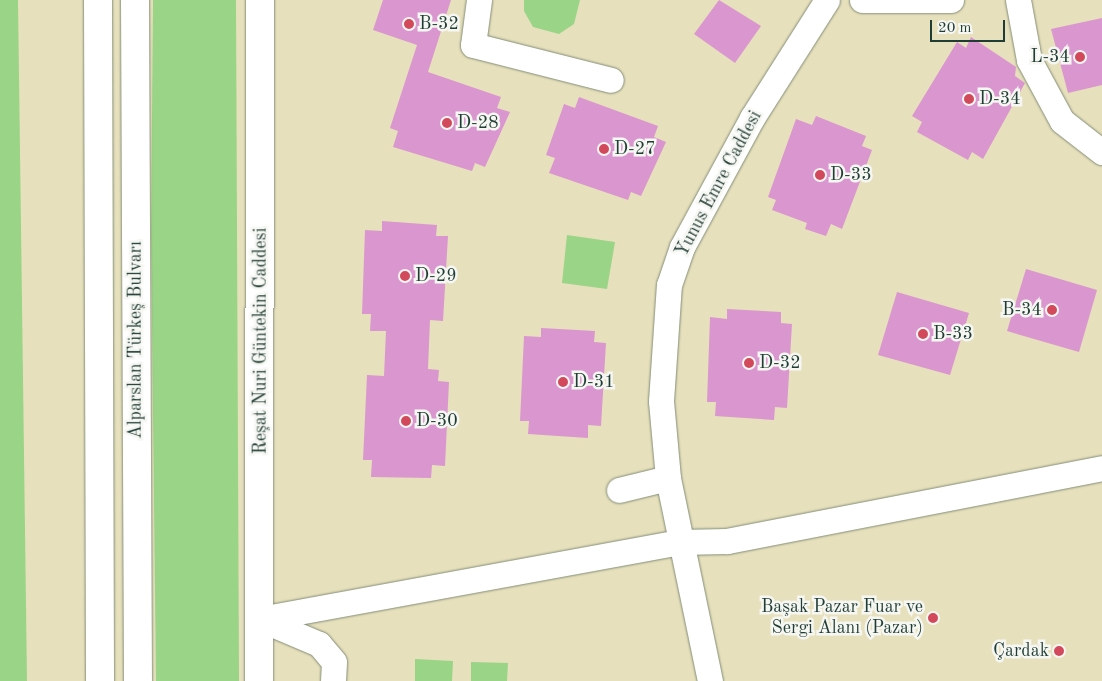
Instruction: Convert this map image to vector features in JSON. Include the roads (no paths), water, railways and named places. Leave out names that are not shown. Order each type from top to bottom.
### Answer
[{"type":"main road","name":"Alparslan Türkeş Bulvarı","points":[[98,0],[100,681]]},
{"type":"main road","name":"Alparslan Türkeş Bulvarı","points":[[135,0],[138,681]]},
{"type":"main road","name":"Reşat Nuri Güntekin Caddesi","points":[[259,681],[260,0]]},
{"type":"street","points":[[479,0],[473,45],[611,80]]},
{"type":"street","name":"Yunus Emre Caddesi","points":[[710,681],[679,542],[668,478],[661,400],[663,328],[669,285],[682,247],[752,118],[827,0]]},
{"type":"street","points":[[862,0],[951,0]]},
{"type":"street","points":[[1018,0],[1029,60],[1058,113],[1102,152]]},
{"type":"street","points":[[260,619],[679,542],[727,541],[1102,468]]},
{"type":"street","points":[[619,490],[668,478]]},
{"type":"street","points":[[260,619],[319,644],[334,662],[333,681]]},
{"type":"place","name":"B-32","points":[[409,24]]},
{"type":"place","name":"L-34","points":[[1080,57]]},
{"type":"place","name":"D-34","points":[[969,99]]},
{"type":"place","name":"D-28","points":[[447,123]]},
{"type":"place","name":"D-27","points":[[604,149]]},
{"type":"place","name":"D-33","points":[[820,175]]},
{"type":"place","name":"D-29","points":[[405,276]]},
{"type":"place","name":"B-34","points":[[1052,310]]},
{"type":"place","name":"B-33","points":[[923,334]]},
{"type":"place","name":"D-32","points":[[749,363]]},
{"type":"place","name":"D-31","points":[[563,382]]},
{"type":"place","name":"D-30","points":[[406,421]]},
{"type":"place","name":"Başak Pazar Fuar ve Sergi Alanı (Pazar)","points":[[933,618]]},
{"type":"place","name":"Çardak","points":[[1059,651]]}]
